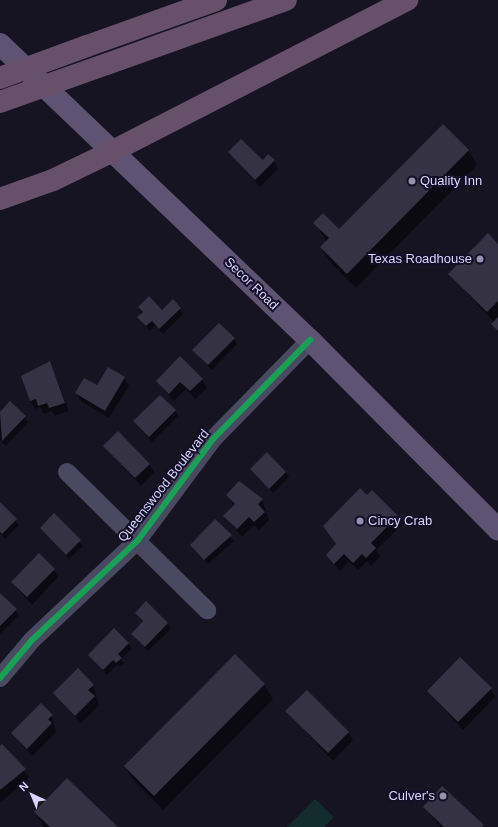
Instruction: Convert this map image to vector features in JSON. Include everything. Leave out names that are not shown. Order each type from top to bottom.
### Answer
[{"type":"highway","points":[[0,78],[216,0]]},
{"type":"highway","points":[[0,102],[286,0]]},
{"type":"highway","points":[[0,199],[53,180],[114,152],[407,0]]},
{"type":"main road","name":"Secor Road","points":[[0,44],[310,340],[498,529]]},
{"type":"street","name":"Queenswood Boulevard","points":[[0,678],[38,635],[138,540],[213,439],[310,340]]},
{"type":"street","points":[[67,472],[138,540],[207,610]]},
{"type":"green space","points":[[315,799],[334,817],[324,827],[287,827]]},
{"type":"building","name":"Quality Inn","points":[[443,124],[469,150],[347,274],[320,247],[329,238],[313,223],[323,213],[339,229]]},
{"type":"building","points":[[241,139],[263,160],[268,154],[275,160],[255,180],[228,152]]},
{"type":"building","name":"Texas Roadhouse","points":[[488,233],[498,244],[498,301],[487,312],[448,274]]},
{"type":"building","points":[[149,296],[162,310],[173,299],[181,308],[159,329],[152,321],[146,326],[137,317],[143,312],[138,307]]},
{"type":"building","points":[[498,317],[498,331],[491,324]]},
{"type":"building","points":[[219,323],[235,338],[208,365],[192,350]]},
{"type":"building","points":[[180,356],[203,379],[190,391],[180,382],[169,394],[156,381]]},
{"type":"building","points":[[50,361],[65,403],[49,408],[47,403],[38,406],[36,399],[30,401],[21,376]]},
{"type":"building","points":[[108,367],[125,377],[105,411],[75,393],[84,378],[97,385]]},
{"type":"building","points":[[160,395],[176,410],[149,437],[133,421]]},
{"type":"building","points":[[10,401],[26,416],[2,441],[0,412]]},
{"type":"building","points":[[118,431],[150,464],[135,478],[103,446]]},
{"type":"building","points":[[267,452],[286,472],[269,489],[250,469]]},
{"type":"building","points":[[239,481],[263,499],[258,504],[265,512],[254,522],[249,517],[237,529],[223,516],[235,504],[226,495]]},
{"type":"building","name":"Cincy Crab","points":[[360,488],[367,495],[372,490],[398,516],[371,543],[376,548],[366,558],[362,554],[353,563],[344,554],[334,564],[326,555],[336,544],[323,526]]},
{"type":"building","points":[[0,502],[17,519],[2,534],[0,532]]},
{"type":"building","points":[[54,513],[81,540],[66,555],[40,528]]},
{"type":"building","points":[[215,519],[232,535],[204,560],[190,545]]},
{"type":"building","points":[[39,553],[55,569],[27,597],[11,582]]},
{"type":"building","points":[[0,593],[17,609],[0,626]]},
{"type":"building","points":[[146,601],[168,623],[145,647],[131,634],[143,621],[135,613]]},
{"type":"building","points":[[114,628],[129,643],[118,654],[122,658],[116,663],[113,660],[103,670],[88,655]]},
{"type":"building","points":[[235,654],[265,684],[154,796],[124,766]]},
{"type":"building","points":[[460,657],[492,688],[458,722],[427,691]]},
{"type":"building","points":[[78,668],[94,685],[88,690],[95,696],[75,716],[53,693]]},
{"type":"building","points":[[307,690],[349,732],[328,753],[285,711]]},
{"type":"building","points":[[41,703],[53,715],[48,719],[52,723],[27,749],[11,733]]},
{"type":"building","points":[[2,744],[26,769],[0,790],[0,746]]},
{"type":"building","points":[[67,778],[118,827],[50,827],[34,812]]},
{"type":"building","name":"Culver's","points":[[442,786],[484,825],[482,827],[444,827],[423,807]]},
{"type":"cycle path","points":[[0,678],[32,640],[138,540],[213,439],[310,340]]},
{"type":"place","name":"Quality Inn","points":[[412,181]]},
{"type":"place","name":"Texas Roadhouse","points":[[480,259]]},
{"type":"place","name":"Cincy Crab","points":[[360,521]]},
{"type":"place","name":"Culver's","points":[[443,796]]}]
